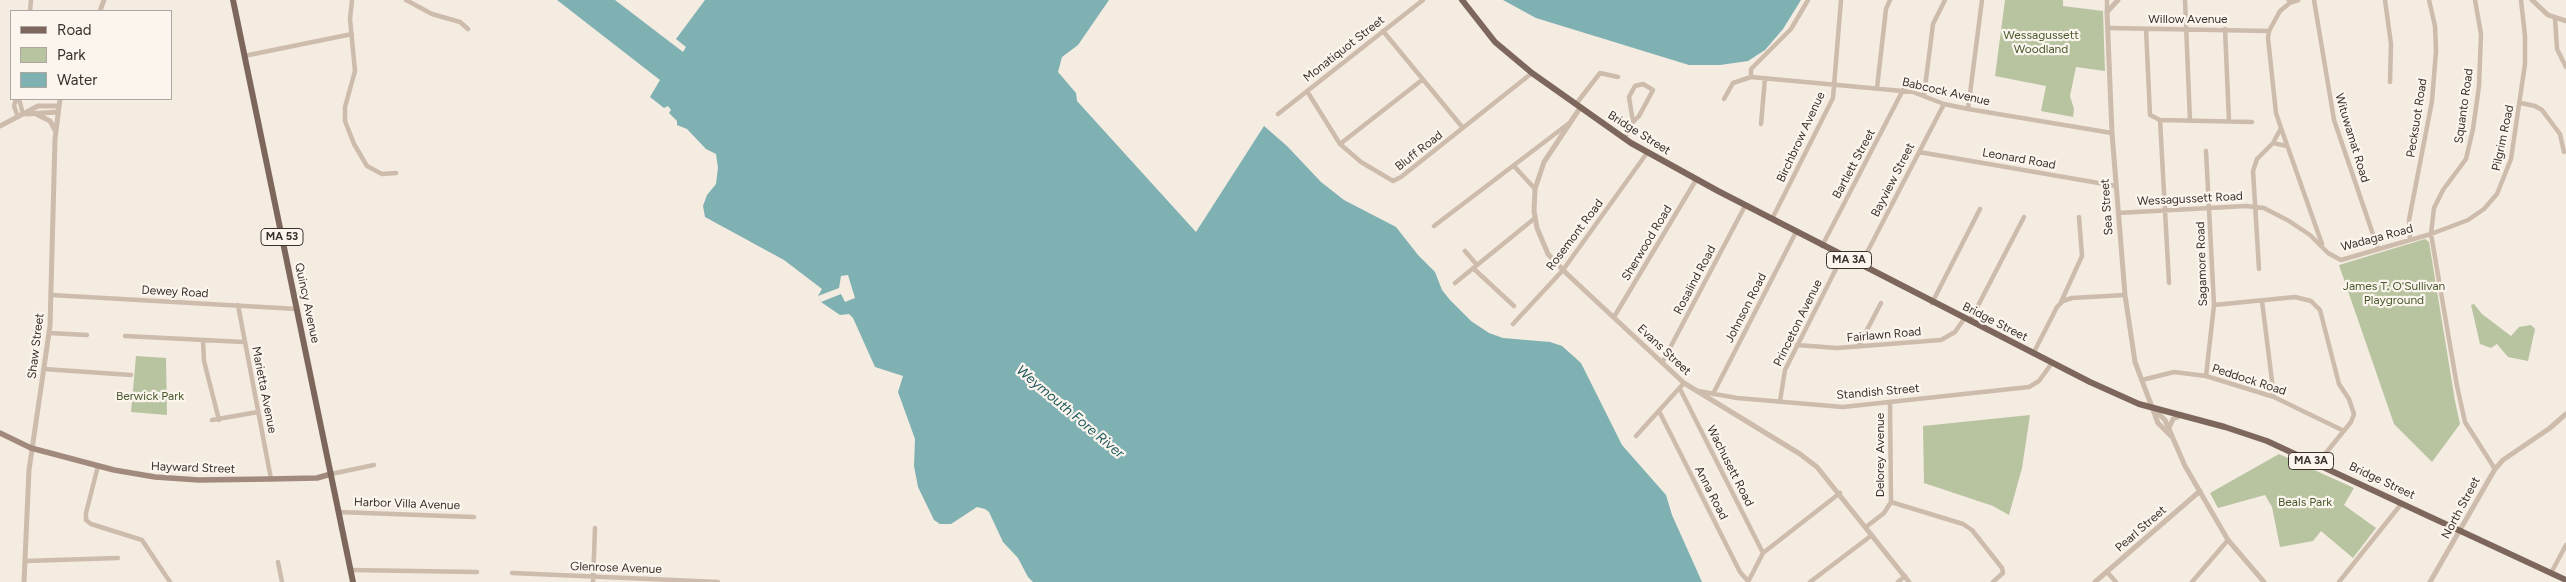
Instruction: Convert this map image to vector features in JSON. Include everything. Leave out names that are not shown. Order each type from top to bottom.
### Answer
[{"type":"main road","name":"Quincy Avenue","points":[[233,0],[353,582]]},
{"type":"main road","name":"Bridge Street","points":[[1462,0],[1495,42],[1532,73],[1647,153],[1745,206],[2033,354],[2139,404],[2245,433],[2402,502],[2566,580]]},
{"type":"main road","name":"Hayward Street","points":[[0,433],[31,448],[138,475],[174,479],[271,479],[317,478],[331,474]]},
{"type":"street","points":[[352,0],[352,34],[355,67],[353,81],[344,107],[347,129],[367,166],[382,174],[396,173]]},
{"type":"street","points":[[406,0],[432,14],[460,22],[468,29]]},
{"type":"street","name":"Monatiquot Street","points":[[1278,114],[1423,0]]},
{"type":"street","points":[[1724,99],[1733,82],[1751,77],[1751,69],[1791,29],[1808,0]]},
{"type":"street","name":"Birchbrow Avenue","points":[[1772,219],[1830,104],[1841,0]]},
{"type":"street","points":[[1877,88],[1886,9],[1890,0]]},
{"type":"street","points":[[1924,95],[1933,24],[1944,0]]},
{"type":"street","points":[[1968,109],[1982,0]]},
{"type":"street","name":"Sea Street","points":[[2107,0],[2112,133],[2125,295],[2134,356],[2160,426],[2171,436]]},
{"type":"street","points":[[2107,12],[2118,0]]},
{"type":"street","points":[[2185,0],[2190,121]]},
{"type":"street","points":[[2298,0],[2290,1],[2280,11],[2268,31],[2269,66],[2281,128],[2322,245]]},
{"type":"street","name":"Wituwamat Road","points":[[2314,0],[2334,120],[2378,249]]},
{"type":"street","points":[[2385,0],[2391,44],[2390,82]]},
{"type":"street","name":"Pecksuot Road","points":[[2410,240],[2409,220],[2432,101],[2436,51],[2435,26],[2429,0]]},
{"type":"street","name":"Squanto Road","points":[[2431,234],[2434,208],[2443,190],[2466,159],[2473,129],[2479,86],[2481,34],[2475,0]]},
{"type":"street","name":"Pilgrim Road","points":[[2431,234],[2476,215],[2497,194],[2512,160],[2521,103],[2525,51],[2521,0]]},
{"type":"street","points":[[2532,0],[2555,18],[2566,21]]},
{"type":"street","points":[[2555,18],[2558,49],[2566,67]]},
{"type":"street","name":"Willow Avenue","points":[[2108,28],[2225,28],[2268,31]]},
{"type":"street","points":[[2225,28],[2229,121]]},
{"type":"street","points":[[2146,29],[2149,112],[2153,118],[2160,120],[2252,122]]},
{"type":"street","points":[[1383,31],[1463,128]]},
{"type":"street","points":[[244,56],[352,34]]},
{"type":"street","name":"Bluff Road","points":[[1307,91],[1340,144],[1361,162],[1393,181],[1401,178],[1532,73]]},
{"type":"street","points":[[1578,106],[1600,73],[1618,77]]},
{"type":"street","name":"Babcock Avenue","points":[[1751,77],[1903,90],[1924,95],[1944,104],[1968,109],[2112,133]]},
{"type":"street","points":[[1761,124],[1766,78]]},
{"type":"street","points":[[1340,144],[1422,80]]},
{"type":"street","points":[[1624,138],[1653,90],[1643,84],[1635,86],[1629,97],[1632,122]]},
{"type":"street","name":"Bartlett Street","points":[[1822,246],[1903,90]]},
{"type":"street","points":[[17,100],[24,114]]},
{"type":"street","points":[[17,100],[14,106],[18,117]]},
{"type":"street","name":"Shaw Street","points":[[24,582],[31,448],[49,333],[56,133],[60,100]]},
{"type":"street","points":[[2521,103],[2540,108],[2563,136],[2564,152]]},
{"type":"street","name":"Bayview Street","points":[[1860,266],[1944,104]]},
{"type":"street","points":[[0,126],[40,106],[59,106]]},
{"type":"street","name":"Evans Street","points":[[1578,106],[1569,124],[1544,162],[1535,188],[1535,218],[1543,244],[1563,270],[1684,383],[1808,460],[1840,493],[1909,582]]},
{"type":"street","points":[[24,114],[58,112]]},
{"type":"street","points":[[34,113],[50,121],[56,133]]},
{"type":"street","points":[[2160,120],[2163,209],[2169,283]]},
{"type":"street","points":[[1434,226],[1569,124]]},
{"type":"street","name":"Wessagussett Road","points":[[2118,213],[2163,209],[2254,206],[2255,165],[2273,143],[2281,128]]},
{"type":"street","points":[[2273,143],[2287,146]]},
{"type":"street","name":"Sagamore Road","points":[[2206,151],[2214,305],[2206,376]]},
{"type":"street","name":"Leonard Road","points":[[1918,152],[2116,186]]},
{"type":"street","name":"Rosemont Road","points":[[1512,324],[1563,270],[1647,153]]},
{"type":"street","points":[[1514,166],[1535,188]]},
{"type":"street","name":"Sherwood Road","points":[[1614,317],[1696,180]]},
{"type":"street","name":"Rosalind Road","points":[[1662,363],[1745,206]]},
{"type":"street","points":[[2254,206],[2259,269]]},
{"type":"street","name":"Wadaga Road","points":[[2254,206],[2276,214],[2322,245],[2328,253],[2341,260],[2431,234]]},
{"type":"street","points":[[1932,303],[1980,209]]},
{"type":"street","name":"Fairlawn Road","points":[[1797,345],[1837,348],[1946,339],[1967,320],[2024,217]]},
{"type":"street","points":[[2033,354],[2082,256],[2079,217]]},
{"type":"street","points":[[1455,283],[1535,218]]},
{"type":"street","name":"Johnson Road","points":[[1713,394],[1796,232]]},
{"type":"street","points":[[2431,234],[2465,422],[2495,469]]},
{"type":"street","points":[[1465,251],[1475,266],[1514,306]]},
{"type":"street","name":"Princeton Avenue","points":[[1780,401],[1785,370],[1842,256]]},
{"type":"street","name":"Dewey Road","points":[[51,295],[297,309]]},
{"type":"street","points":[[2059,305],[2072,298],[2125,295]]},
{"type":"street","points":[[2214,305],[2262,301],[2274,297],[2303,298],[2317,305],[2320,310],[2339,384],[2350,399],[2354,414],[2344,431],[2317,464]]},
{"type":"street","points":[[2262,301],[2274,397]]},
{"type":"street","points":[[1858,347],[1881,303]]},
{"type":"street","name":"Marietta Avenue","points":[[238,306],[271,479]]},
{"type":"street","points":[[49,333],[88,335]]},
{"type":"street","points":[[126,336],[244,342]]},
{"type":"street","points":[[202,341],[204,361],[218,420]]},
{"type":"street","name":"Standish Street","points":[[1696,390],[1713,394],[1843,407],[2029,386],[2038,381],[2052,363]]},
{"type":"street","points":[[44,369],[131,375]]},
{"type":"street","name":"Peddock Road","points":[[2142,380],[2174,372],[2206,376],[2274,397],[2344,431]]},
{"type":"street","points":[[1636,436],[1684,383]]},
{"type":"street","name":"Wachusett Road","points":[[1680,389],[1763,553]]},
{"type":"street","name":"Delorey Avenue","points":[[1866,527],[1884,513],[1891,502],[1890,402]]},
{"type":"street","name":"Sea Street","points":[[2154,408],[2169,428],[2171,436],[2228,540],[2264,582]]},
{"type":"street","name":"Anna Road","points":[[1659,411],[1740,572],[1748,581]]},
{"type":"street","points":[[212,420],[258,412]]},
{"type":"street","name":"North Street","points":[[2430,582],[2461,530],[2474,502],[2495,469],[2566,414]]},
{"type":"street","points":[[2169,428],[2173,419],[2182,415]]},
{"type":"street","points":[[331,474],[374,465]]},
{"type":"street","points":[[98,466],[86,513],[86,520],[91,524],[142,540],[170,582]]},
{"type":"street","name":"Pearl Street","points":[[2095,582],[2200,491]]},
{"type":"street","points":[[1748,581],[1763,553],[1840,493]]},
{"type":"street","points":[[1891,502],[1963,524],[1972,530],[2002,568],[2003,573],[1993,582]]},
{"type":"street","points":[[2339,582],[2402,502]]},
{"type":"street","name":"Harbor Villa Avenue","points":[[338,512],[474,517]]},
{"type":"street","points":[[593,579],[595,528]]},
{"type":"street","points":[[1810,582],[1872,535]]},
{"type":"street","points":[[2192,582],[2228,540]]},
{"type":"street","points":[[2552,573],[2566,545]]},
{"type":"street","points":[[26,561],[118,558]]},
{"type":"street","points":[[278,562],[282,582]]},
{"type":"street","points":[[350,570],[477,572]]},
{"type":"street","points":[[2107,572],[2116,582]]},
{"type":"street","name":"Glenrose Avenue","points":[[512,573],[593,579],[718,582]]},
{"type":"street","points":[[1898,582],[1905,576]]},
{"type":"green space","name":"Wessagussett Woodland","points":[[2005,0],[2063,0],[2063,6],[2103,11],[2105,71],[2076,67],[2070,96],[2074,109],[2073,117],[2041,111],[2046,86],[1995,76]]},
{"type":"green space","name":"James T. O'Sullivan Playground","points":[[2425,239],[2429,242],[2460,424],[2432,462],[2394,424],[2339,265]]},
{"type":"green space","points":[[2474,304],[2482,314],[2511,336],[2519,327],[2531,325],[2535,329],[2528,361],[2508,357],[2497,344],[2491,348],[2480,344],[2471,305]]},
{"type":"green space","name":"Berwick Park","points":[[136,356],[166,358],[167,415],[131,412]]},
{"type":"green space","points":[[2030,415],[2022,468],[2009,515],[1993,506],[1924,483],[1923,426]]},
{"type":"green space","name":"Beals Park","points":[[2279,454],[2354,488],[2344,505],[2376,528],[2353,558],[2321,531],[2313,541],[2280,547],[2272,507],[2265,495],[2218,508],[2210,493]]},
{"type":"water","name":"Weymouth Fore River","points":[[557,0],[615,0],[683,52],[686,47],[676,39],[705,0],[1109,0],[1078,45],[1062,57],[1058,72],[1076,93],[1077,101],[1196,232],[1264,126],[1287,146],[1321,182],[1344,200],[1396,227],[1418,255],[1435,272],[1442,290],[1471,321],[1489,333],[1503,338],[1550,342],[1562,346],[1581,363],[1622,445],[1666,495],[1672,515],[1702,582],[1033,582],[1028,577],[1018,558],[1003,542],[989,512],[985,509],[977,507],[951,524],[940,524],[934,520],[918,487],[914,466],[915,439],[898,392],[903,376],[875,367],[853,318],[849,314],[840,315],[821,302],[818,296],[822,289],[784,260],[705,217],[703,206],[707,195],[716,184],[718,168],[716,154],[706,149],[687,129],[677,125],[677,121],[669,113],[671,110],[668,106],[664,108],[650,97],[660,80]]},
{"type":"water","points":[[1503,0],[1801,0],[1783,29],[1765,50],[1748,61],[1720,65],[1689,65],[1536,18]]},
{"type":"pier","points":[[848,275],[855,298],[845,302],[841,294],[821,302],[818,296],[839,288],[841,276]]}]
